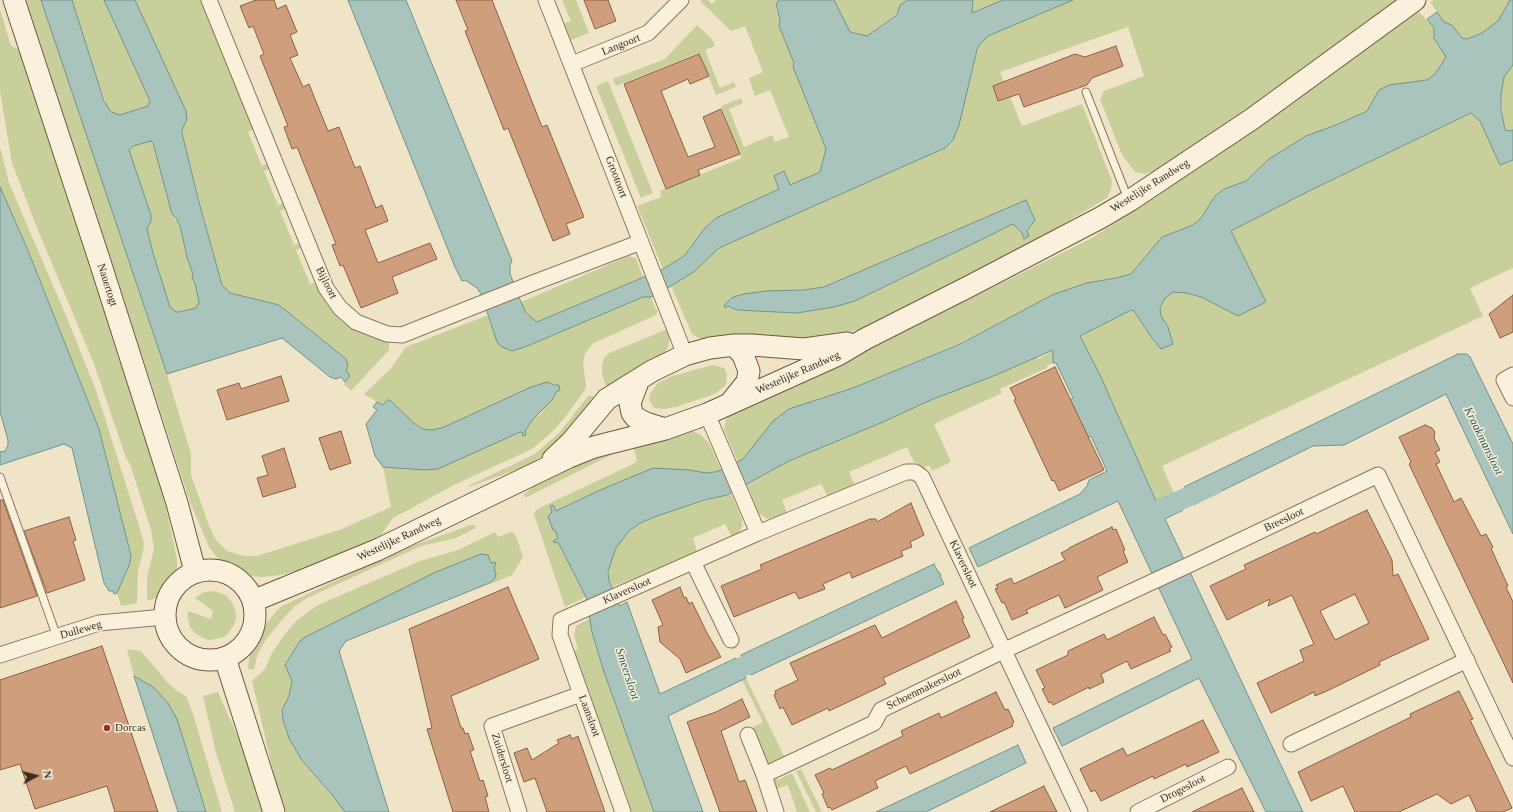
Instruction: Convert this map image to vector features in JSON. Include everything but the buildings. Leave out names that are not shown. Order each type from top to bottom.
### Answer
[{"type":"street","name":"Nauertogt","points":[[14,0],[146,405],[177,503],[195,571]]},
{"type":"street","name":"Bijloort","points":[[209,0],[326,288],[340,308],[356,322],[377,331],[402,335],[533,283],[644,249]]},
{"type":"street","name":"Grootoort","points":[[546,0],[685,355]]},
{"type":"street","name":"Langoort","points":[[572,64],[648,34],[681,0]]},
{"type":"street","name":"Westelijke Randweg","points":[[253,601],[377,550],[541,470],[594,447],[664,429],[707,414],[838,355],[865,339],[1100,218],[1129,201],[1252,119],[1412,2]]},
{"type":"street","name":"Westelijke Randweg","points":[[541,470],[572,441],[607,398],[685,355],[710,348],[734,345],[804,349],[865,339]]},
{"type":"street","name":"Westelijke Randweg","points":[[730,404],[747,382],[749,371],[743,355],[734,345]]},
{"type":"street","points":[[1513,375],[1504,380],[1513,398]]},
{"type":"street","points":[[639,379],[630,403],[632,413],[636,418],[664,429]]},
{"type":"street","points":[[707,414],[758,533]]},
{"type":"street","name":"Klaversloot","points":[[561,620],[758,533],[906,472],[914,472],[922,477],[1080,812]]},
{"type":"street","name":"Breesloot","points":[[1003,651],[1378,475],[1513,758]]},
{"type":"street","points":[[693,562],[731,640]]},
{"type":"street","points":[[209,569],[224,571],[236,578],[246,588],[253,601],[255,615],[253,628],[246,641],[237,651],[224,658],[211,660],[197,658],[184,652],[174,643],[167,631],[164,617],[166,602],[172,589],[182,578],[195,571],[209,569]]},
{"type":"street","name":"Dulleweg","points":[[0,655],[99,624],[164,617]]},
{"type":"street","name":"Laansloot","points":[[561,620],[560,635],[623,812]]},
{"type":"street","name":"Schoenmakersloot","points":[[764,775],[874,723],[881,710],[1003,651]]},
{"type":"street","points":[[224,658],[274,812]]},
{"type":"street","points":[[1291,744],[1467,660]]},
{"type":"street","name":"Zuidersloot","points":[[519,812],[492,726],[581,694]]},
{"type":"street","points":[[748,735],[764,775],[776,812]]},
{"type":"street","name":"Drogesloot","points":[[1138,812],[1228,766]]},
{"type":"lane","points":[[1086,92],[1129,201]]},
{"type":"lane","points":[[0,477],[57,637]]},
{"type":"green space","points":[[26,0],[41,0],[167,374],[191,454],[191,475],[210,528],[216,540],[227,551],[244,556],[257,556],[342,529],[391,507],[383,467],[425,470],[447,465],[454,460],[518,433],[522,432],[524,436],[526,435],[525,431],[533,419],[540,414],[555,396],[556,392],[554,385],[549,383],[529,388],[442,428],[431,430],[423,429],[415,424],[390,400],[382,405],[364,394],[391,368],[406,347],[488,315],[497,342],[525,347],[643,297],[651,297],[656,310],[658,310],[656,315],[592,344],[585,354],[583,362],[586,385],[585,390],[553,431],[532,449],[456,484],[393,518],[381,535],[373,541],[300,570],[281,575],[262,577],[249,576],[234,569],[219,560],[209,547],[190,502]]},
{"type":"green space","points":[[72,0],[104,0],[150,101],[148,106],[120,115],[111,112],[108,109],[90,59]]},
{"type":"green space","points":[[135,0],[203,0],[255,129],[248,132],[262,166],[269,163],[271,168],[264,171],[278,205],[285,202],[287,208],[280,211],[294,245],[301,242],[303,247],[296,250],[310,284],[317,282],[329,307],[340,320],[355,330],[387,340],[389,342],[389,350],[351,391],[344,384],[350,376],[345,370],[347,363],[346,359],[279,305],[230,293],[222,285],[187,155],[182,130],[185,124]]},
{"type":"green space","points":[[562,0],[576,0],[589,33],[569,41],[563,24],[571,21]]},
{"type":"green space","points":[[708,0],[712,4],[716,0],[779,0],[777,2],[776,9],[780,20],[779,26],[794,63],[793,67],[826,150],[820,172],[789,185],[784,172],[774,176],[780,189],[716,218],[705,228],[684,256],[663,269],[637,206],[661,197],[660,191],[741,158],[721,106],[741,98],[743,103],[729,109],[744,147],[772,135],[775,142],[789,137],[770,90],[755,96],[749,78],[763,72],[745,26],[731,31],[700,1]]},
{"type":"green space","points":[[834,0],[908,0],[900,5],[897,14],[867,36],[850,32]]},
{"type":"green space","points":[[973,0],[1003,0],[971,13]]},
{"type":"green space","points":[[1073,0],[1396,0],[1249,107],[1154,171],[1145,174],[1135,172],[1122,155],[1100,99],[1104,91],[1144,76],[1128,27],[1000,72],[1022,126],[1082,104],[1112,181],[1111,189],[1107,198],[1033,242],[981,270],[868,326],[844,334],[801,341],[702,340],[692,334],[671,286],[695,271],[719,248],[945,148],[980,44],[988,36]],"holes":[[[1026,200],[1033,214],[1033,224],[1027,232],[1028,236],[1024,238],[1022,233],[1013,224],[1010,225],[855,301],[834,307],[797,313],[737,310],[724,305],[733,297],[824,287]]]},
{"type":"green space","points":[[1434,0],[1510,0],[1498,21],[1482,33],[1467,39],[1462,38],[1452,25],[1444,22],[1430,2]]},
{"type":"green space","points":[[0,9],[11,46],[21,50],[150,450],[166,507],[177,559],[176,574],[169,588],[151,600],[148,600],[147,598],[147,577],[154,549],[151,530],[130,464],[126,458],[94,364],[37,228],[12,163],[0,91]]},
{"type":"green space","points":[[1418,11],[1434,28],[1434,38],[1446,57],[1435,74],[1427,80],[1389,85],[1379,90],[1367,111],[1306,136],[1269,159],[1246,181],[1224,189],[1215,196],[1201,218],[1193,225],[1162,237],[1131,274],[1087,283],[1052,295],[960,343],[853,388],[789,409],[743,459],[738,462],[724,430],[726,419],[733,412],[859,354],[1090,239],[1156,197],[1245,136]]},
{"type":"green space","points":[[697,25],[712,39],[715,46],[705,50],[720,88],[734,82],[736,87],[716,95],[699,53],[616,86],[613,79],[665,59]]},
{"type":"green space","points":[[1513,65],[1513,130],[1509,131],[1505,130],[1504,127],[1501,95],[1504,77]]},
{"type":"green space","points":[[608,81],[653,193],[641,198],[596,86]]},
{"type":"green space","points":[[1472,113],[1480,121],[1500,165],[1513,160],[1513,268],[1470,288],[1483,316],[1162,466],[1174,493],[1156,501],[1100,375],[1080,336],[1131,310],[1134,311],[1156,344],[1168,327],[1161,316],[1160,308],[1165,298],[1173,292],[1186,293],[1201,297],[1238,315],[1266,302],[1230,231],[1309,191]]},
{"type":"green space","points":[[152,141],[153,143],[172,214],[180,226],[187,257],[193,274],[193,280],[197,290],[199,302],[196,308],[189,310],[176,312],[170,307],[148,236],[147,229],[151,221],[129,150],[133,146]]},
{"type":"green space","points":[[0,147],[9,183],[67,318],[97,393],[139,526],[144,543],[138,571],[137,603],[121,606],[117,593],[130,563],[131,556],[99,429],[27,248],[0,187]]},
{"type":"green space","points":[[629,256],[636,258],[643,277],[537,322],[526,313],[521,302]]},
{"type":"green space","points":[[668,329],[670,338],[668,347],[664,354],[607,389],[602,373],[602,365],[604,358],[609,353]]},
{"type":"green space","points":[[1053,351],[1053,363],[1047,366],[1047,368],[1000,389],[1002,393],[934,424],[951,462],[932,471],[929,465],[924,468],[914,462],[907,447],[849,472],[854,484],[853,486],[828,497],[821,484],[782,500],[787,513],[777,518],[767,519],[757,512],[747,485],[789,461],[883,422],[931,400],[1037,357],[1038,359]]},
{"type":"green space","points":[[713,365],[724,368],[727,374],[726,385],[715,394],[676,407],[663,409],[654,408],[649,400],[650,394],[658,383],[672,376]]},
{"type":"green space","points":[[588,396],[595,398],[552,450],[527,466],[469,487],[468,486],[535,454],[560,432]]},
{"type":"green space","points":[[689,430],[700,434],[709,443],[721,470],[706,473],[690,470],[653,469],[598,491],[555,511],[553,505],[550,507],[558,539],[553,540],[554,543],[557,542],[559,544],[586,597],[565,607],[534,514],[536,510],[637,461],[632,442]]},
{"type":"green space","points":[[616,452],[525,498],[524,494],[574,460]]},
{"type":"green space","points":[[731,493],[742,519],[742,526],[739,533],[732,537],[725,524],[693,538],[697,552],[612,587],[609,581],[609,565],[616,548],[629,531],[640,523],[657,516]]},
{"type":"green space","points":[[474,525],[476,528],[456,538],[421,546],[307,598],[295,606],[280,622],[258,653],[254,669],[248,669],[250,653],[261,631],[277,610],[284,605],[403,549]]},
{"type":"green space","points":[[495,532],[498,537],[510,532],[514,533],[519,544],[523,557],[512,575],[493,583],[496,574],[493,567],[494,562],[298,642],[285,665],[292,681],[289,696],[282,710],[283,720],[289,738],[301,759],[345,812],[286,812],[275,779],[252,681],[265,669],[272,653],[284,635],[297,620],[318,605],[420,561],[458,550]]},
{"type":"green space","points":[[210,591],[225,595],[231,601],[235,609],[236,617],[234,625],[224,637],[208,640],[195,633],[190,627],[188,611],[211,619],[213,611],[195,598],[202,593]]},
{"type":"green space","points":[[591,618],[595,644],[603,669],[654,812],[632,812],[573,651],[578,649],[574,636],[576,626]]},
{"type":"green space","points":[[127,649],[141,651],[168,683],[177,691],[186,696],[194,717],[222,812],[206,812],[177,719],[153,687],[134,676]]},
{"type":"green space","points":[[746,678],[785,758],[770,765],[764,761],[752,728],[763,722],[742,680]]},
{"type":"green space","points":[[218,692],[242,746],[264,812],[235,812],[216,753],[203,696]]},
{"type":"green space","points":[[801,769],[822,812],[816,812],[796,771]]},
{"type":"green space","points":[[792,773],[810,812],[797,812],[788,785],[776,789],[773,779],[776,777],[778,780]]},
{"type":"water","points":[[41,0],[72,0],[104,101],[111,112],[120,115],[148,106],[150,101],[104,0],[135,0],[186,111],[187,119],[182,133],[222,285],[230,293],[279,305],[346,359],[348,366],[346,370],[350,376],[345,382],[341,377],[336,379],[330,377],[282,338],[167,374]],"holes":[[[151,141],[153,143],[172,214],[180,226],[199,302],[196,308],[179,312],[176,312],[170,307],[153,253],[147,229],[151,221],[151,215],[129,150],[133,146]]]},
{"type":"water","points":[[348,0],[406,0],[512,261],[510,265],[510,274],[521,302],[526,313],[537,322],[663,269],[684,256],[705,228],[716,218],[779,189],[774,176],[784,171],[790,185],[820,172],[826,149],[793,67],[794,63],[779,26],[780,20],[776,4],[779,0],[834,0],[850,32],[867,36],[897,15],[900,5],[908,0],[973,0],[972,13],[1003,0],[1073,0],[988,36],[980,44],[977,50],[959,125],[953,140],[945,148],[719,248],[695,271],[651,297],[643,297],[525,347],[512,351],[502,347],[497,342],[482,296],[477,288],[465,280],[462,281],[455,267]]},
{"type":"water","name":"Smeersloot","points":[[1510,0],[1513,0],[1513,65],[1504,77],[1501,95],[1501,109],[1505,130],[1513,130],[1513,160],[1500,165],[1480,121],[1471,113],[1309,191],[1231,231],[1266,302],[1238,316],[1201,297],[1186,293],[1173,292],[1165,298],[1160,308],[1161,316],[1168,327],[1173,344],[1161,349],[1134,311],[1131,310],[1080,336],[1100,375],[1156,501],[1174,493],[1183,510],[1165,519],[1303,812],[1266,812],[1199,678],[1062,746],[1053,728],[1192,659],[1118,501],[978,567],[969,548],[1080,494],[1087,486],[1089,480],[1107,471],[1091,436],[1086,438],[1069,400],[1073,398],[1056,363],[1053,363],[1053,350],[789,461],[727,495],[705,500],[657,516],[640,523],[629,531],[616,548],[608,572],[609,581],[620,606],[627,602],[660,694],[736,658],[746,678],[668,716],[703,812],[654,812],[603,669],[592,632],[586,597],[559,544],[557,542],[554,543],[553,541],[558,538],[555,530],[553,530],[548,516],[552,512],[550,506],[553,505],[556,511],[598,491],[653,468],[690,470],[706,473],[721,470],[743,459],[773,421],[789,409],[853,388],[960,344],[1052,295],[1087,283],[1131,274],[1162,237],[1193,225],[1201,218],[1215,196],[1224,189],[1246,181],[1269,159],[1306,136],[1367,111],[1379,90],[1389,85],[1427,80],[1435,74],[1446,57],[1434,38],[1434,28],[1427,19],[1437,12],[1444,22],[1452,25],[1462,38],[1467,39],[1482,33],[1498,21]]},
{"type":"water","points":[[0,187],[27,248],[99,429],[131,556],[130,563],[117,593],[115,594],[113,591],[109,591],[104,583],[72,448],[64,444],[0,465],[0,452],[5,451],[8,445],[8,440],[0,412]]},
{"type":"water","points":[[1026,200],[1035,220],[1027,231],[1029,236],[1024,239],[1022,233],[1013,224],[1010,225],[855,301],[834,307],[797,313],[737,310],[728,306],[725,308],[724,305],[733,297],[744,294],[824,287]]},
{"type":"water","name":"Kraakmansloot","points":[[1458,354],[1467,354],[1470,357],[1513,444],[1513,534],[1446,394],[1344,445],[1313,446],[1193,505],[1184,487]]},
{"type":"water","points":[[547,382],[554,385],[559,385],[560,390],[556,392],[553,399],[533,419],[525,431],[526,435],[523,436],[522,432],[518,433],[438,469],[425,470],[383,467],[375,456],[366,424],[377,410],[373,407],[377,402],[382,405],[390,400],[415,424],[423,429],[431,430],[442,428],[529,388]]},
{"type":"water","points":[[481,554],[488,555],[491,563],[495,562],[496,565],[494,567],[496,574],[492,582],[346,641],[339,651],[389,812],[345,812],[301,759],[289,738],[283,720],[282,710],[289,696],[292,681],[285,665],[299,642],[305,637],[436,572]]},
{"type":"water","points":[[934,564],[941,575],[940,576],[944,584],[751,675],[741,655]]},
{"type":"water","points":[[134,676],[153,687],[168,703],[177,719],[206,812],[178,812]]},
{"type":"water","points":[[1018,745],[1026,763],[926,812],[876,812]]},
{"type":"waterway","points":[[1154,512],[1214,485]]},
{"type":"waterway","points":[[717,679],[771,653]]},
{"type":"place","name":"Dorcas","points":[[107,728]]}]
